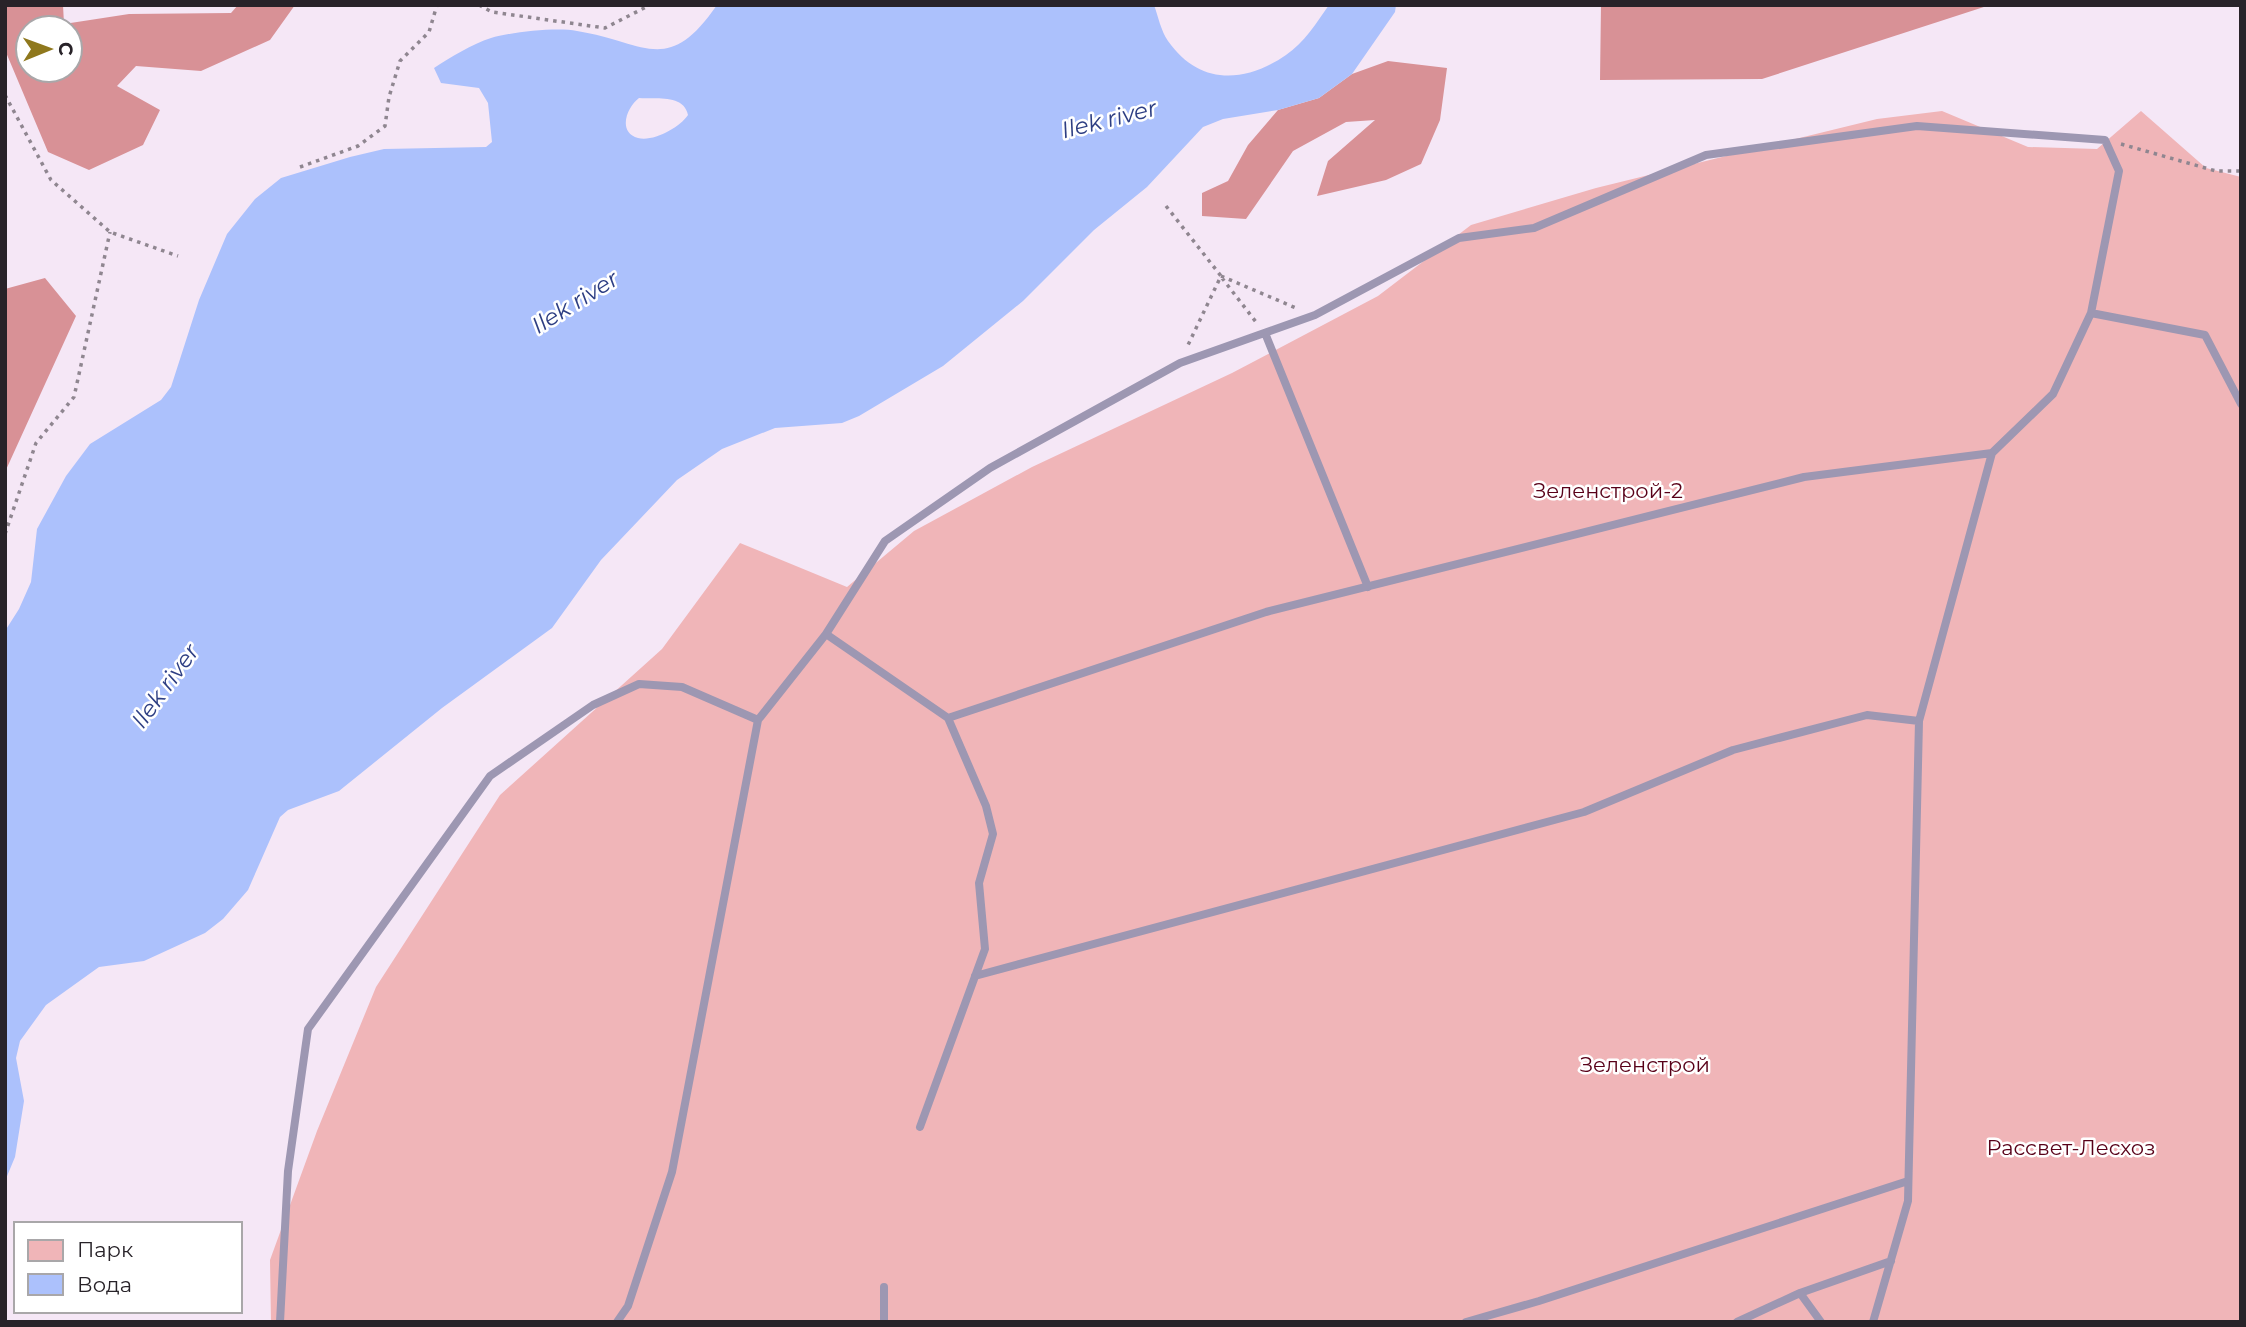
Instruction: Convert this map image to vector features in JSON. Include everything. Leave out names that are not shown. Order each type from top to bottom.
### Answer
[{"type":"lane","points":[[617,1322],[628,1306],[673,1172],[758,720],[826,634],[886,541],[990,468],[1180,363],[1315,316],[1459,238],[1534,228],[1706,155],[1917,126],[2105,141],[2119,171],[2091,313],[2053,394],[1992,453],[1919,721],[1908,1201],[1873,1322]]},
{"type":"lane","points":[[2091,313],[2205,335],[2241,404]]},
{"type":"lane","points":[[1265,333],[1368,587]]},
{"type":"lane","points":[[947,718],[1266,612],[1804,477],[1992,453]]},
{"type":"lane","points":[[826,634],[947,718],[986,806],[993,834],[979,883],[985,948],[920,1127]]},
{"type":"lane","points":[[280,1322],[288,1171],[308,1030],[490,776],[593,705],[639,684],[682,687],[758,720]]},
{"type":"lane","points":[[975,975],[1584,811],[1733,750],[1867,715],[1919,721]]},
{"type":"lane","points":[[1466,1322],[1539,1301],[1908,1181]]},
{"type":"lane","points":[[1737,1322],[1800,1293],[1891,1261]]},
{"type":"lane","points":[[884,1287],[884,1322]]},
{"type":"lane","points":[[1800,1293],[1821,1322]]},
{"type":"path","points":[[300,167],[358,146],[386,126],[390,97],[400,61],[429,32],[437,5]]},
{"type":"path","points":[[479,5],[492,12],[605,28],[650,5]]},
{"type":"path","points":[[5,95],[51,180],[110,232],[178,256]]},
{"type":"path","points":[[2105,141],[2216,171],[2241,171]]},
{"type":"path","points":[[1166,206],[1265,333]]},
{"type":"path","points":[[5,534],[36,443],[74,397],[110,232]]},
{"type":"path","points":[[1221,276],[1315,316]]},
{"type":"path","points":[[1180,363],[1221,276]]},
{"type":"green space","points":[[1942,111],[2028,147],[2097,149],[2141,111],[2206,168],[2241,177],[2241,1322],[271,1322],[270,1260],[317,1131],[376,987],[500,795],[662,649],[740,543],[847,587],[914,531],[1032,467],[1232,373],[1378,296],[1471,225],[1596,188],[1877,119]]},
{"type":"shaded area","points":[[5,5],[63,5],[63,14],[14,14],[14,71],[5,50]]},
{"type":"shaded area","points":[[238,5],[295,5],[270,40],[201,71],[136,66],[117,86],[160,110],[143,145],[89,170],[48,152],[19,84],[84,84],[84,21],[129,14],[231,13]]},
{"type":"shaded area","points":[[1601,5],[1990,5],[1762,79],[1600,80]]},
{"type":"shaded area","points":[[1388,61],[1447,68],[1440,120],[1421,164],[1386,180],[1317,196],[1328,161],[1375,120],[1346,122],[1293,151],[1246,219],[1202,216],[1202,193],[1228,181],[1248,145],[1278,110],[1319,98],[1352,74]]},
{"type":"shaded area","points":[[45,278],[76,316],[5,472],[5,289]]},
{"type":"water","name":"Ilek river","points":[[717,5],[1154,5],[1168,41],[1180,55],[1194,66],[1208,72],[1238,75],[1270,65],[1293,50],[1329,5],[1396,5],[1395,12],[1352,74],[1319,98],[1278,110],[1223,119],[1203,127],[1147,187],[1094,230],[1023,301],[943,366],[859,416],[842,423],[775,428],[722,449],[677,480],[601,560],[552,628],[442,708],[339,791],[288,810],[280,817],[248,890],[223,919],[205,933],[144,961],[99,967],[46,1005],[20,1041],[16,1058],[24,1101],[15,1157],[5,1181],[5,631],[31,582],[37,529],[66,476],[90,444],[161,400],[171,387],[199,300],[227,234],[255,199],[281,178],[384,149],[486,147],[492,142],[488,103],[479,88],[441,83],[434,68],[476,44],[510,34],[568,30],[654,49],[669,48],[684,41]],"holes":[[[639,98],[675,101],[685,108],[688,115],[666,132],[651,138],[638,138],[628,130],[626,119]]]},
{"type":"park label","name":"Зеленстрой-2","points":[[1608,490]]},
{"type":"park label","name":"Зеленстрой","points":[[1645,1064]]},
{"type":"park label","name":"Рассвет-Лесхоз","points":[[2071,1147]]}]
